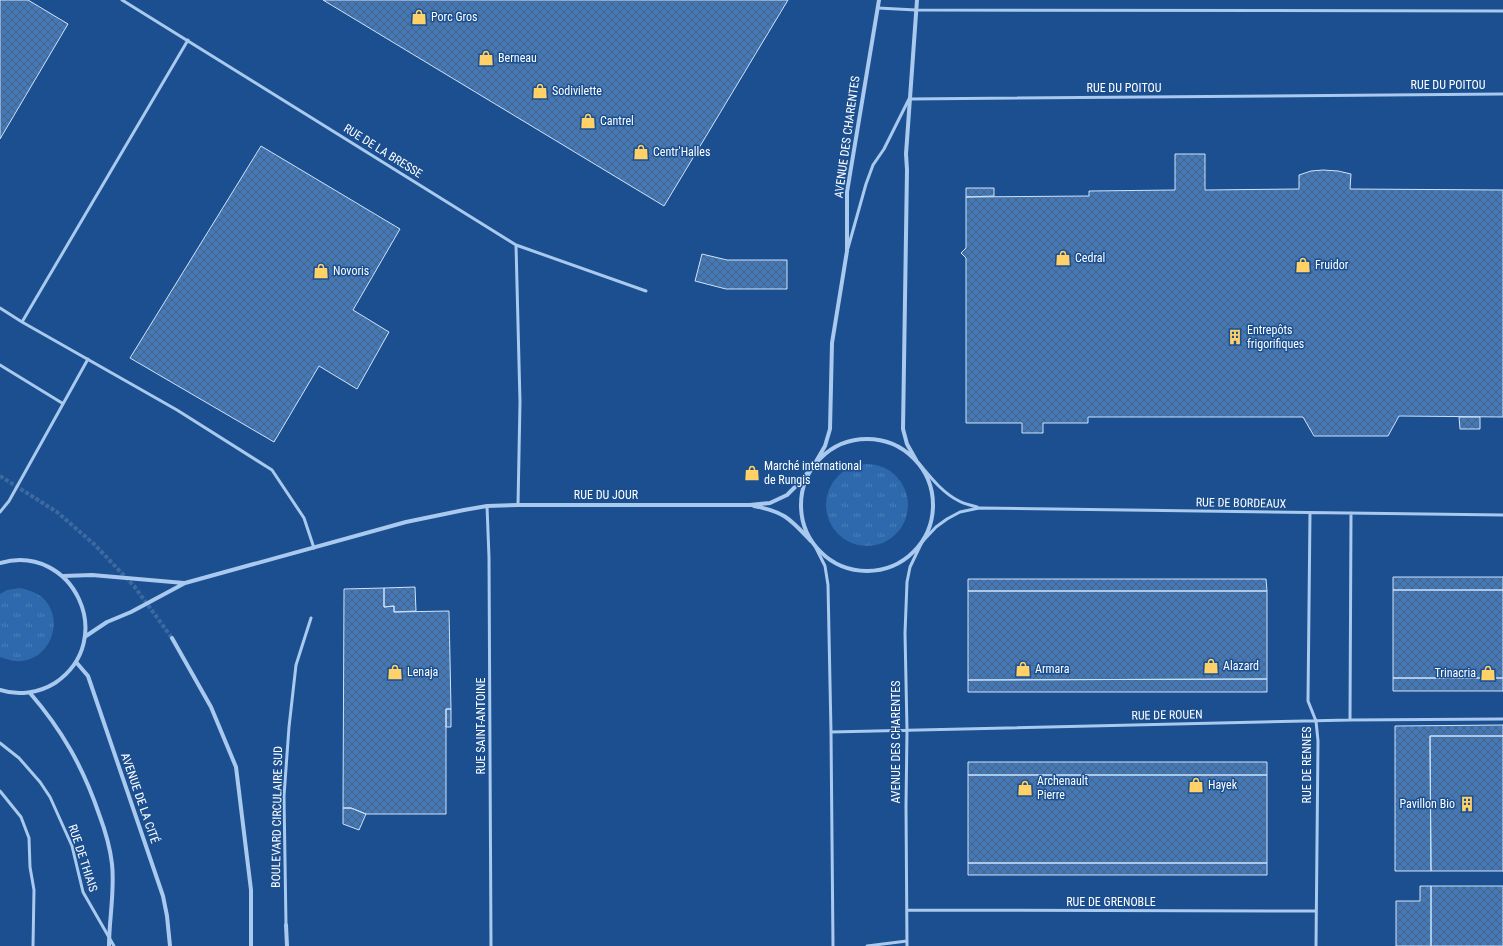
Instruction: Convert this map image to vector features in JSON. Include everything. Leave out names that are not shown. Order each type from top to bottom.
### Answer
[{"type":"street","name":"AVENUE DES CHARENTES","points":[[814,465],[825,446],[830,429],[832,343],[848,251],[848,192],[879,0]]},
{"type":"street","points":[[916,460],[901,448],[883,440],[863,438],[844,442],[827,451],[814,465],[804,485],[801,507],[805,528],[816,548],[832,561],[851,569],[871,571],[891,567],[909,557],[922,542],[931,522],[933,500],[928,478],[907,444],[903,429],[906,154],[917,0]]},
{"type":"street","name":"RUE DU JOUR","points":[[185,583],[406,522],[487,506],[750,505],[770,503],[787,495],[814,465]]},
{"type":"street","name":"RUE DU JOUR","points":[[750,505],[770,509],[786,516],[816,548]]},
{"type":"street","points":[[0,563],[10,560],[29,560],[47,566],[63,576],[77,593],[85,614],[86,636],[82,650],[76,662],[64,677],[48,687],[30,693],[8,693],[0,690]]},
{"type":"street","points":[[63,576],[92,575],[185,583]]},
{"type":"street","points":[[86,636],[107,622],[131,612],[185,583]]},
{"type":"street","points":[[172,638],[211,707],[236,767],[251,890],[251,946]]},
{"type":"street","name":"AVENUE DE LA CITÉ","points":[[76,662],[88,676],[163,896],[170,935],[170,946]]},
{"type":"street","points":[[30,693],[49,715],[79,765],[91,790],[108,840],[112,865],[113,889],[109,946]]},
{"type":"street","name":"BOULEVARD CIRCULAIRE SUD","points":[[286,924],[287,946]]},
{"type":"lane","name":"RUE DE LA BRESSE","points":[[122,0],[516,245],[646,291]]},
{"type":"lane","points":[[878,8],[916,10],[1503,11]]},
{"type":"lane","points":[[22,322],[188,40]]},
{"type":"lane","name":"RUE DU POITOU","points":[[909,99],[1503,94]]},
{"type":"lane","points":[[848,251],[866,184],[873,165],[884,149],[909,99]]},
{"type":"lane","points":[[516,245],[520,402],[518,505]]},
{"type":"lane","points":[[0,308],[177,410],[272,470],[304,518],[314,548]]},
{"type":"lane","points":[[0,512],[9,500],[88,359]]},
{"type":"lane","points":[[0,365],[62,403]]},
{"type":"lane","name":"RUE DE BORDEAUX","points":[[916,460],[946,493],[960,502],[979,508]]},
{"type":"lane","name":"RUE SAINT-ANTOINE","points":[[487,506],[489,558],[491,946]]},
{"type":"lane","name":"RUE DE BORDEAUX","points":[[922,542],[936,527],[947,519],[960,512],[979,508],[1503,515]]},
{"type":"lane","name":"RUE DE RENNES","points":[[1310,513],[1308,701],[1316,721],[1318,741],[1315,911],[1316,946]]},
{"type":"lane","points":[[1350,720],[1351,513]]},
{"type":"lane","name":"AVENUE DES CHARENTES","points":[[907,946],[907,730],[905,633],[907,582],[910,567],[922,542]]},
{"type":"lane","points":[[816,548],[825,566],[828,585],[833,946]]},
{"type":"lane","name":"BOULEVARD CIRCULAIRE SUD","points":[[286,924],[284,796],[289,727],[296,665],[311,618]]},
{"type":"lane","name":"RUE DE ROUEN","points":[[831,732],[1350,720],[1503,719]]},
{"type":"lane","name":"RUE DE THIAIS","points":[[0,743],[18,758],[40,782],[50,797],[72,846],[83,892],[114,946]]},
{"type":"lane","points":[[0,791],[21,817],[28,838],[30,867],[34,890],[33,946]]},
{"type":"lane","name":"RUE DE GRENOBLE","points":[[907,910],[1315,911]]},
{"type":"lane","points":[[867,946],[907,940]]},
{"type":"green space","points":[[867,464],[883,467],[896,476],[905,489],[908,505],[905,521],[896,534],[883,543],[867,546],[851,543],[838,534],[829,521],[826,505],[829,489],[838,476],[851,467]]},
{"type":"green space","points":[[20,588],[29,590],[43,598],[50,607],[54,627],[52,637],[47,646],[40,653],[31,659],[15,661],[0,657],[0,594],[7,590]]},
{"type":"building","points":[[0,0],[28,0],[68,24],[0,139]]},
{"type":"building","points":[[323,0],[788,0],[664,206]]},
{"type":"building","points":[[261,146],[400,229],[353,310],[389,332],[357,389],[319,366],[274,442],[130,358]]},
{"type":"building","name":"Entrepôts frigorifiques","points":[[1175,154],[1205,154],[1205,190],[1299,189],[1299,175],[1311,171],[1323,170],[1351,174],[1350,189],[1503,190],[1503,417],[1399,416],[1388,436],[1314,436],[1303,417],[1088,417],[1088,423],[1043,423],[1043,433],[1022,433],[1022,423],[966,423],[966,258],[961,253],[966,248],[966,197],[1089,196],[1089,191],[1175,190]]},
{"type":"building","points":[[966,188],[994,188],[994,196],[966,197]]},
{"type":"building","points":[[702,254],[727,260],[787,260],[787,289],[726,289],[695,281]]},
{"type":"building","points":[[1459,417],[1480,417],[1480,429],[1460,429]]},
{"type":"building","points":[[1393,577],[1503,577],[1503,590],[1393,590]]},
{"type":"building","points":[[968,579],[1266,579],[1267,591],[968,591]]},
{"type":"building","points":[[415,587],[416,611],[394,612],[394,606],[384,607],[384,588]]},
{"type":"building","points":[[384,588],[384,607],[394,606],[394,612],[449,611],[451,709],[446,709],[446,814],[366,814],[351,808],[343,808],[344,589]]},
{"type":"building","points":[[1393,590],[1503,590],[1503,678],[1393,678]]},
{"type":"building","points":[[968,591],[1267,591],[1267,679],[968,680]]},
{"type":"building","points":[[1393,678],[1503,678],[1503,691],[1393,691]]},
{"type":"building","points":[[1267,679],[1267,692],[968,692],[968,680]]},
{"type":"building","points":[[446,709],[451,709],[451,727],[446,727]]},
{"type":"building","points":[[1503,725],[1503,736],[1430,736],[1431,871],[1395,871],[1395,726]]},
{"type":"building","name":"Pavillon Bio","points":[[1430,736],[1503,736],[1503,871],[1431,871]]},
{"type":"building","points":[[968,762],[1267,762],[1267,775],[968,775]]},
{"type":"building","points":[[968,775],[1267,775],[1267,863],[968,863]]},
{"type":"building","points":[[343,808],[351,808],[366,814],[359,830],[343,824]]},
{"type":"building","points":[[968,863],[1267,863],[1267,875],[968,875]]},
{"type":"building","points":[[1420,886],[1431,886],[1431,946],[1396,946],[1396,901],[1420,901]]},
{"type":"building","points":[[1431,886],[1503,886],[1503,946],[1431,946]]},
{"type":"tunnel","points":[[0,476],[57,512],[94,544],[134,586],[172,638]]},
{"type":"place","name":"Porc Gros","points":[[419,17]]},
{"type":"place","name":"Berneau","points":[[486,58]]},
{"type":"place","name":"Sodivilette","points":[[540,91]]},
{"type":"place","name":"Cantrel","points":[[588,121]]},
{"type":"place","name":"Centr'Halles","points":[[641,152]]},
{"type":"place","name":"Cedral","points":[[1063,258]]},
{"type":"place","name":"Fruidor","points":[[1303,265]]},
{"type":"place","name":"Novoris","points":[[321,271]]},
{"type":"place","name":"Entrepôts frigorifiques","points":[[1235,337]]},
{"type":"place","name":"Marché international de Rungis","points":[[752,473]]},
{"type":"place","name":"Alazard","points":[[1211,666]]},
{"type":"place","name":"Armara","points":[[1023,669]]},
{"type":"place","name":"Lenaja","points":[[395,672]]},
{"type":"place","name":"Trinacria","points":[[1488,673]]},
{"type":"place","name":"Hayek","points":[[1196,785]]},
{"type":"place","name":"Archenault Pierre","points":[[1025,788]]},
{"type":"place","name":"Pavillon Bio","points":[[1467,804]]}]
